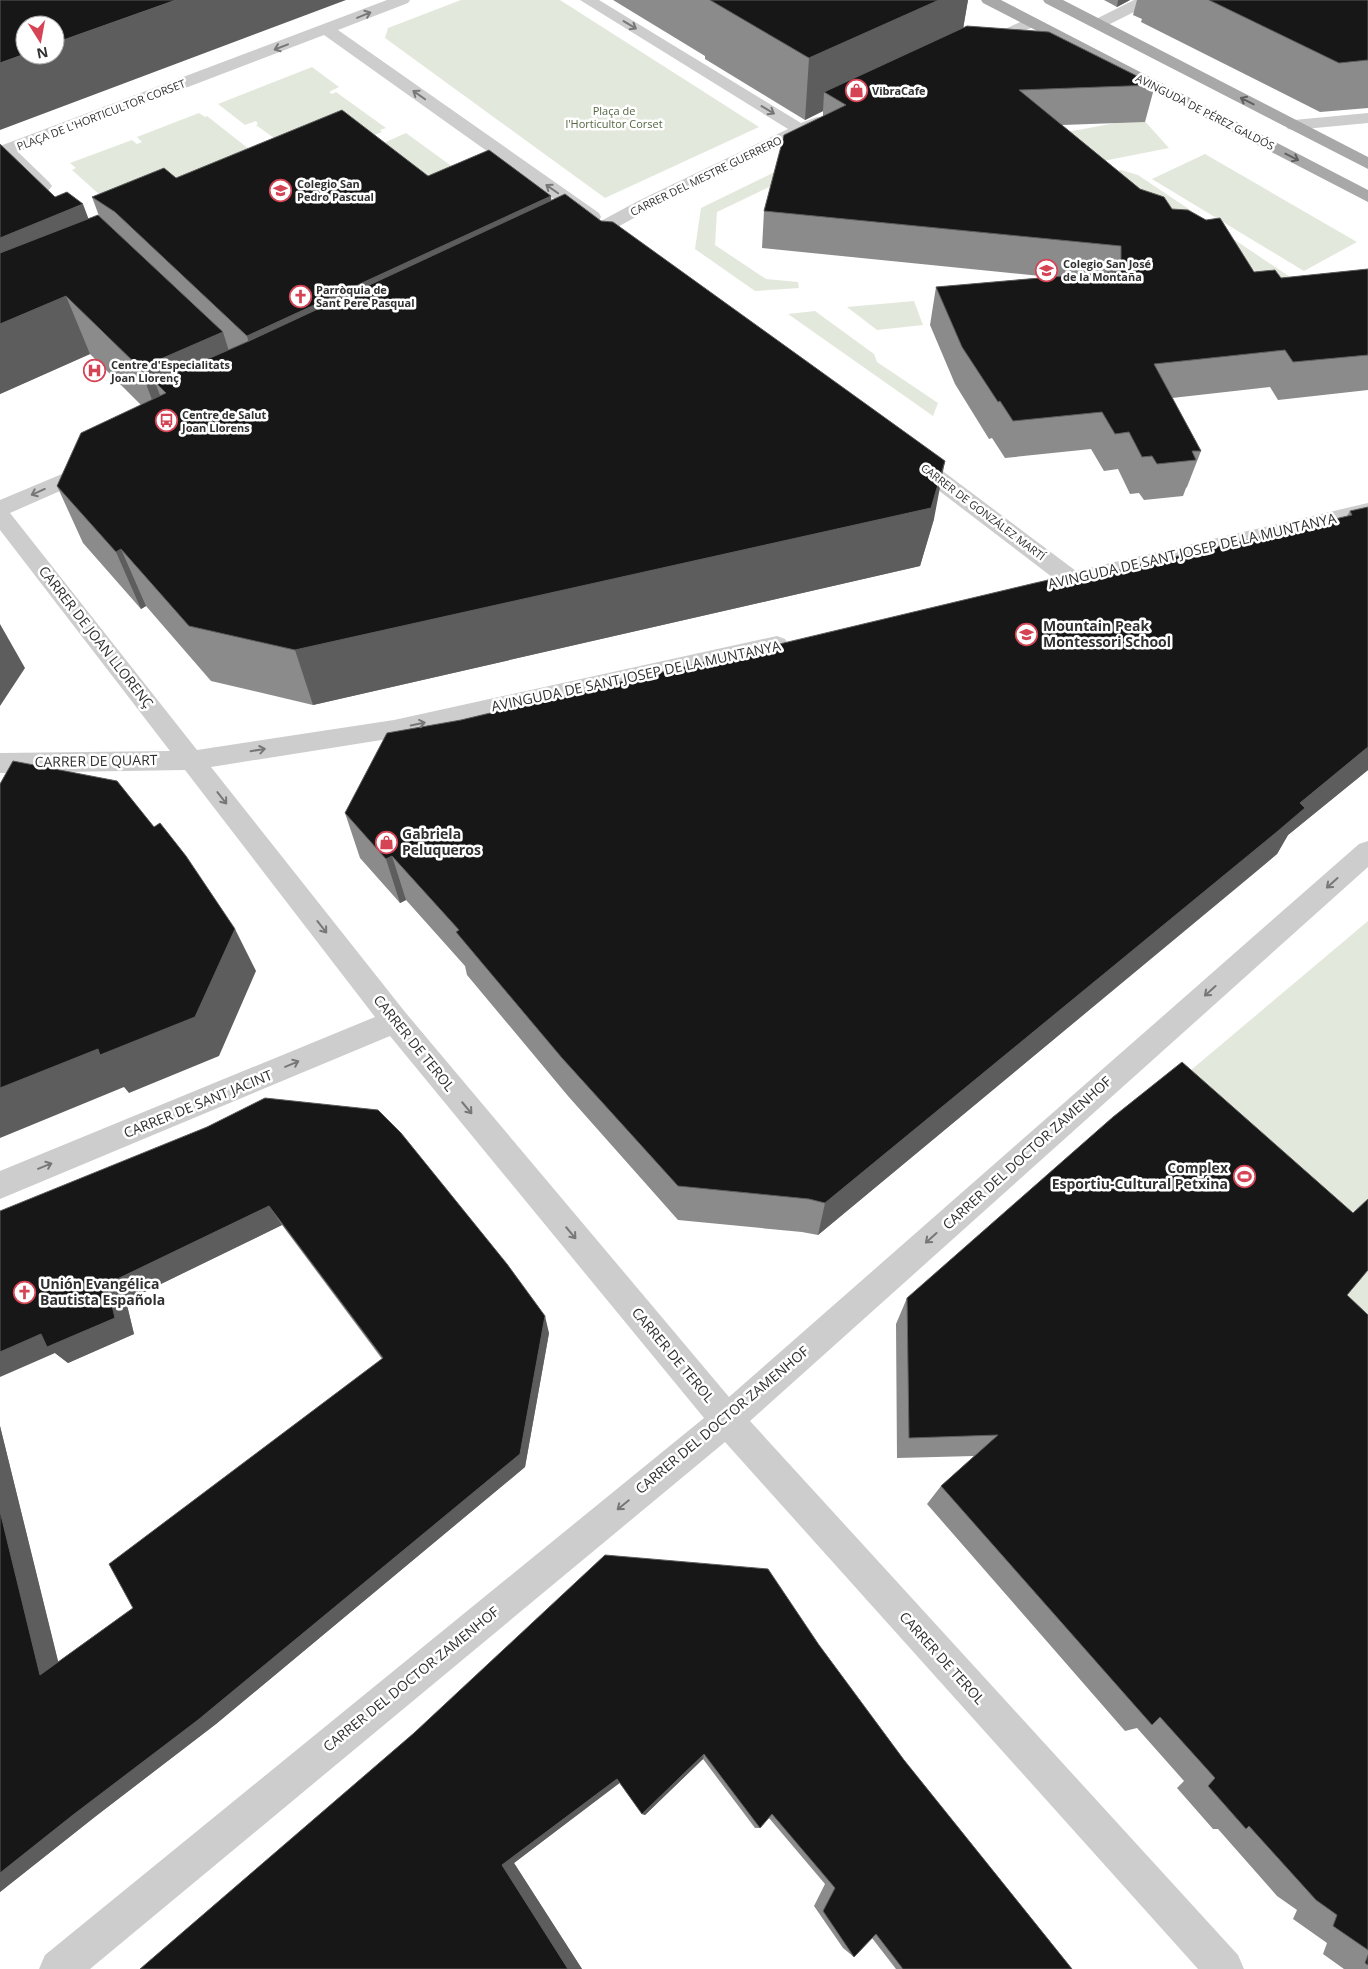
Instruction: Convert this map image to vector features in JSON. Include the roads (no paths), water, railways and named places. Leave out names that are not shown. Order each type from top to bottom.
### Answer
[{"type":"main road","name":"AVINGUDA DE PÉREZ GALDÓS","points":[[990,0],[1368,197]]},
{"type":"main road","points":[[1051,0],[1368,164]]},
{"type":"street","name":"PLAÇA DE L'HORTICULTOR CORSET","points":[[55,198],[6,150],[402,0]]},
{"type":"street","points":[[588,0],[800,130]]},
{"type":"street","points":[[1098,24],[1146,0]]},
{"type":"street","points":[[969,52],[1031,22]]},
{"type":"street","points":[[326,30],[613,233]]},
{"type":"street","name":"CARRER DEL MESTRE GUERRERO","points":[[559,250],[613,233],[644,205],[836,114]]},
{"type":"street","points":[[1294,125],[1368,118]]},
{"type":"street","name":"CARRER DE GONZÁLEZ MARTÍ","points":[[898,448],[1072,580]]},
{"type":"street","points":[[0,509],[111,459]]},
{"type":"street","name":"AVINGUDA DE SANT JOSEP DE LA MUNTANYA","points":[[1033,588],[1368,510]]},
{"type":"street","name":"CARRER DE JOAN LLORENÇ","points":[[0,515],[192,760]]},
{"type":"street","name":"AVINGUDA DE SANT JOSEP DE LA MUNTANYA","points":[[192,760],[394,729],[801,640]]},
{"type":"street","name":"CARRER DE QUART","points":[[0,763],[192,760]]},
{"type":"street","name":"CARRER DE TEROL","points":[[192,760],[395,1020],[727,1420],[1224,1969]]},
{"type":"street","name":"CARRER DEL DOCTOR ZAMENHOF","points":[[59,1969],[727,1420],[1368,851]]},
{"type":"street","name":"CARRER DE SANT JACINT","points":[[0,1185],[395,1020]]},
{"type":"place","name":"VibraCafe","points":[[856,91]]},
{"type":"place","name":"Colegio San Pedro Pascual","points":[[281,190]]},
{"type":"place","name":"Colegio San José de la Montaña","points":[[1047,270]]},
{"type":"place","name":"Parròquia de Sant Pere Pasqual","points":[[300,296]]},
{"type":"place","name":"Centre d'Especialitats Joan Llorenç","points":[[95,371]]},
{"type":"place","name":"Centre de Salut Joan Llorens","points":[[166,421]]},
{"type":"place","name":"Mountain Peak Montessori School","points":[[1027,634]]},
{"type":"place","name":"Gabriela Peluqueros","points":[[386,842]]},
{"type":"place","name":"Complex Esportiu-Cultural Petxina","points":[[1244,1176]]},
{"type":"place","name":"Unión Evangélica Bautista Española","points":[[24,1292]]},
{"type":"park label","name":"Plaça de l'Horticultor Corset","points":[[614,117]]}]
